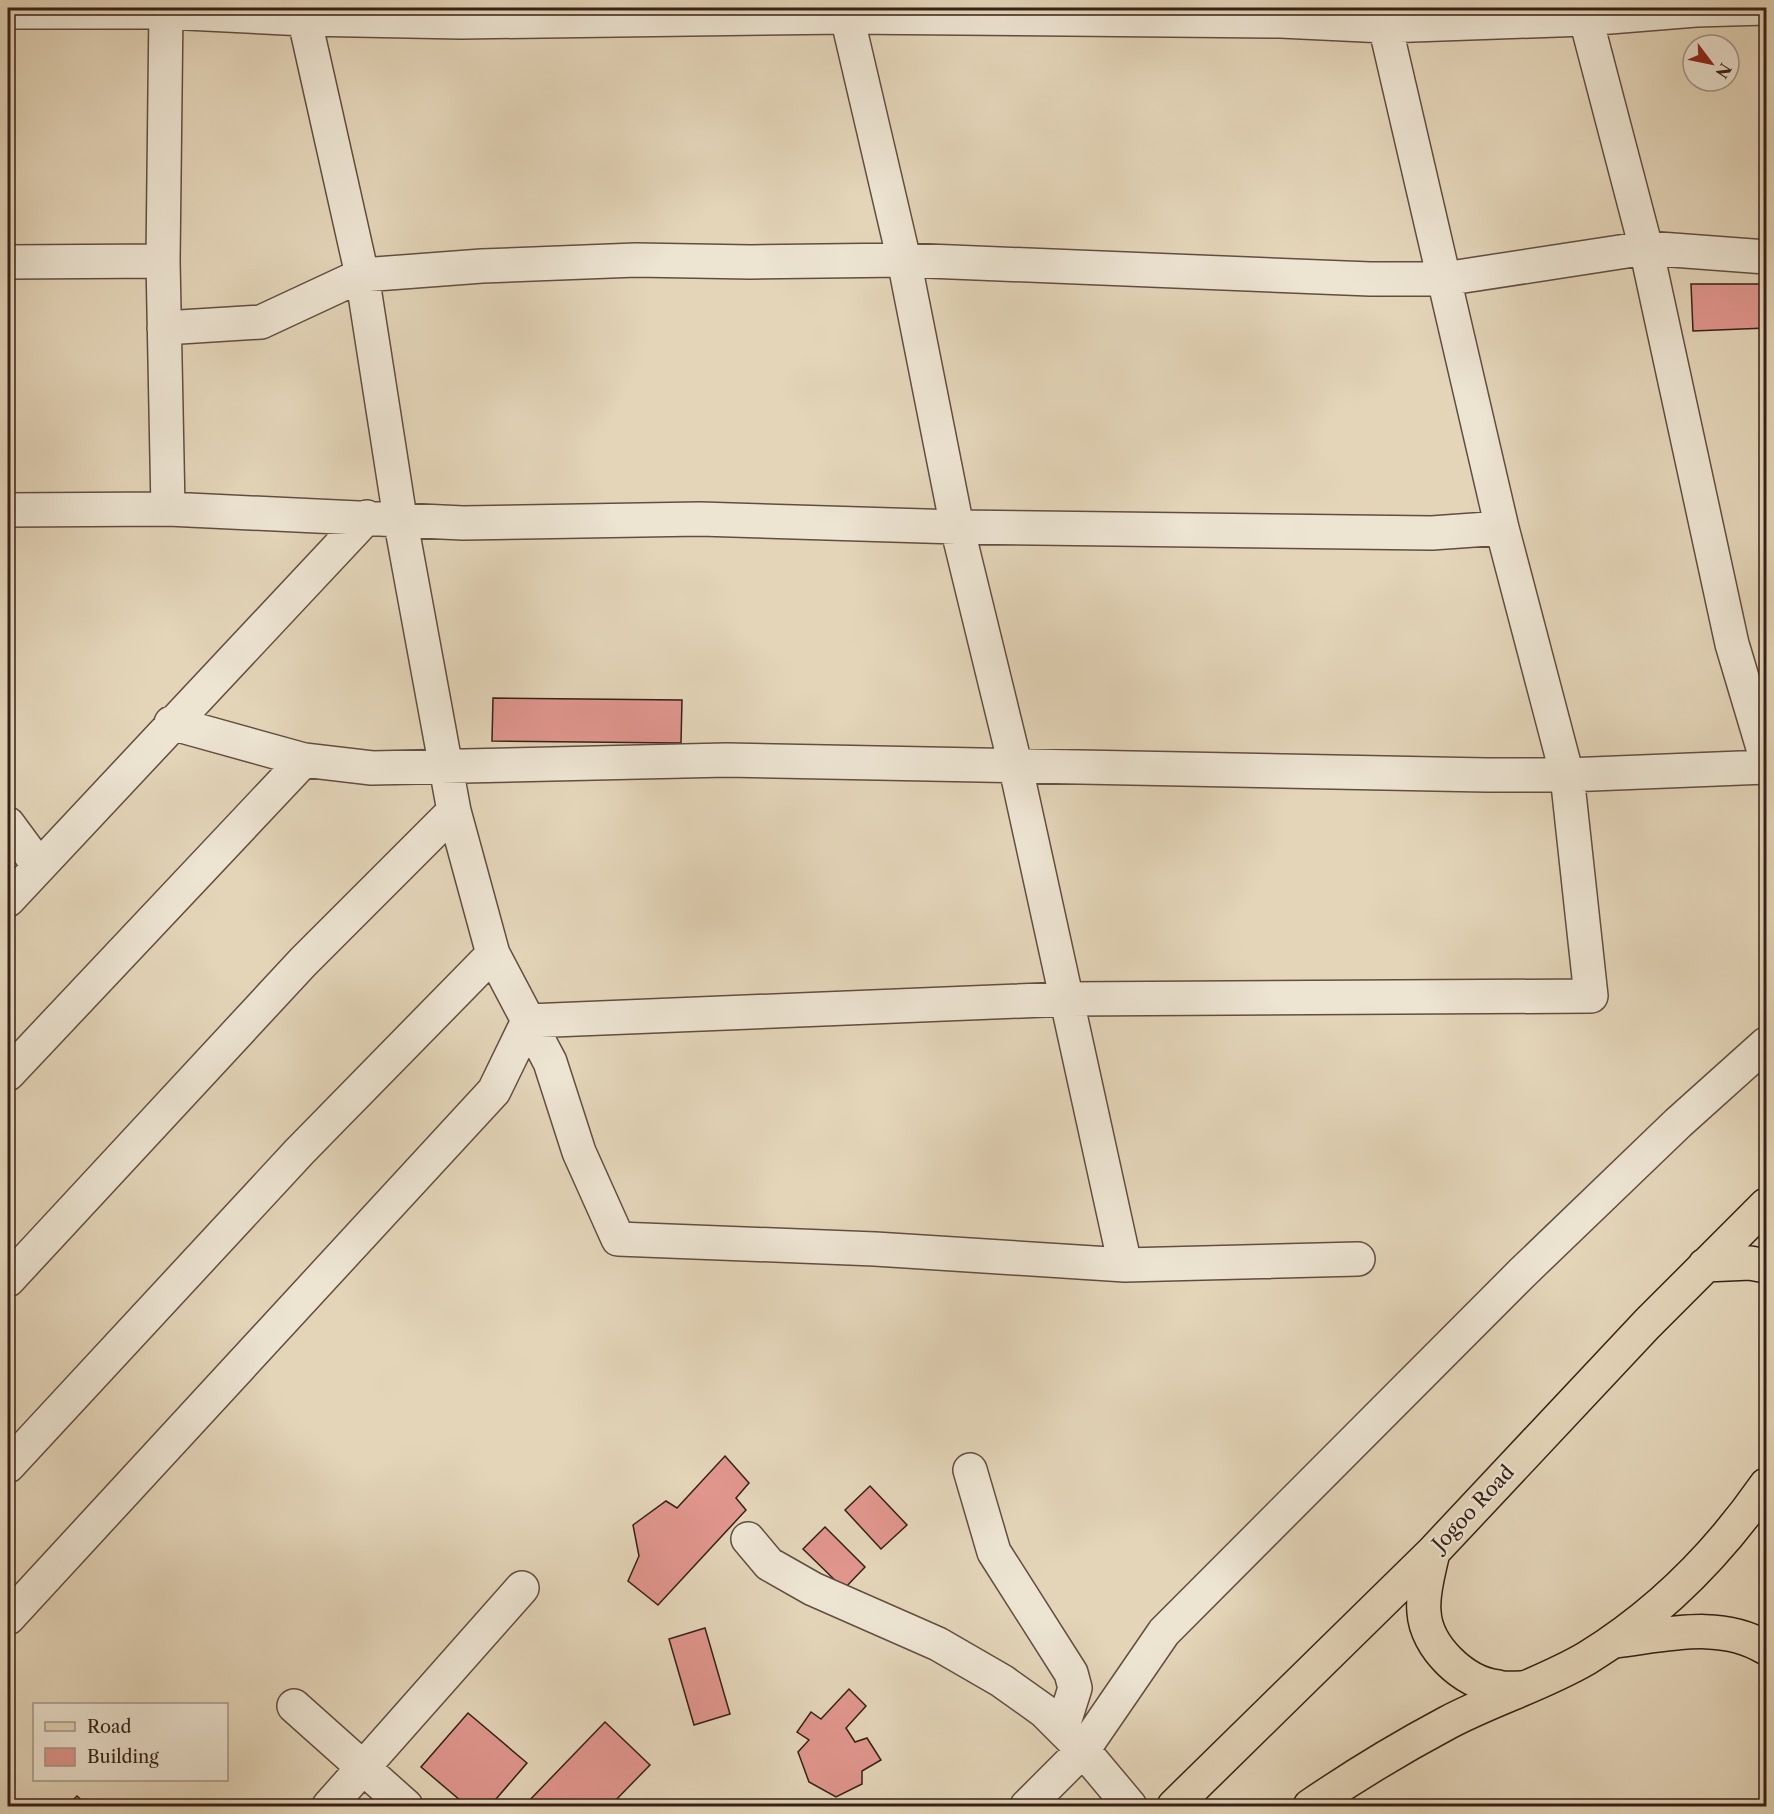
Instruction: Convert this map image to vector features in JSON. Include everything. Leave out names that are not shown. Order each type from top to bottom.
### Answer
[{"type":"main road","name":"Jogoo Road","points":[[1174,1806],[1433,1552],[1570,1404],[1767,1205]]},
{"type":"main road","points":[[1706,1265],[1750,1263],[1767,1266]]},
{"type":"main road","points":[[1310,1806],[1345,1782],[1437,1728],[1560,1672],[1611,1642],[1647,1617],[1698,1570],[1767,1485]]},
{"type":"main road","points":[[1433,1552],[1424,1612],[1431,1638],[1459,1670],[1476,1681],[1497,1688],[1521,1688]]},
{"type":"main road","points":[[1611,1642],[1705,1631],[1736,1634],[1767,1648]]},
{"type":"street","points":[[8,12],[166,10],[303,13],[472,22],[846,12],[1281,21],[1767,8]]},
{"type":"street","points":[[166,10],[163,261],[168,509]]},
{"type":"street","points":[[846,12],[904,260],[957,527],[1015,764],[1125,1265]]},
{"type":"street","points":[[303,13],[362,275],[400,518],[454,812],[493,954],[550,1062],[579,1152],[618,1239],[875,1249],[1125,1265],[1358,1259]]},
{"type":"street","points":[[1584,13],[1646,248],[1732,644],[1767,758]]},
{"type":"street","points":[[528,1020],[1068,999],[1591,996],[1567,775],[1502,528],[1383,17]]},
{"type":"street","points":[[164,328],[261,322],[362,275],[482,266],[636,260],[751,262],[904,260],[1370,279],[1444,279],[1646,248],[1767,257]]},
{"type":"street","points":[[8,261],[163,261]]},
{"type":"street","points":[[8,510],[168,509],[400,518],[463,523],[700,519],[957,527],[1432,533],[1502,528]]},
{"type":"street","points":[[8,900],[171,723],[367,517]]},
{"type":"street","points":[[171,723],[304,760],[372,768],[727,760],[1567,775],[1767,767]]},
{"type":"street","points":[[8,1074],[304,760]]},
{"type":"street","points":[[8,1280],[303,962],[454,812]]},
{"type":"street","points":[[8,824],[39,866]]},
{"type":"street","points":[[8,1466],[300,1151],[493,954]]},
{"type":"street","points":[[8,1618],[494,1091],[528,1020]]},
{"type":"street","points":[[1027,1806],[1072,1739],[1164,1632],[1523,1272],[1678,1123],[1767,1044]]},
{"type":"street","points":[[970,1470],[994,1552],[1071,1673],[1075,1688],[1072,1739]]},
{"type":"street","points":[[748,1539],[769,1564],[813,1589],[938,1644],[1002,1681],[1044,1711],[1072,1739],[1130,1806]]},
{"type":"street","points":[[329,1806],[522,1588]]},
{"type":"street","points":[[294,1706],[406,1806]]},
{"type":"building","points":[[1691,284],[1766,284],[1766,328],[1693,331]]},
{"type":"building","points":[[493,698],[682,700],[681,743],[492,741]]},
{"type":"building","points":[[725,1456],[749,1483],[736,1498],[746,1510],[658,1605],[628,1581],[639,1556],[633,1525],[666,1501],[677,1508]]},
{"type":"building","points":[[870,1486],[907,1525],[881,1549],[845,1510]]},
{"type":"building","points":[[825,1527],[865,1567],[844,1589],[803,1549]]},
{"type":"building","points":[[705,1628],[730,1714],[694,1725],[669,1639]]},
{"type":"building","points":[[849,1689],[866,1706],[846,1728],[855,1742],[867,1738],[881,1760],[862,1771],[862,1784],[836,1797],[809,1782],[798,1752],[809,1740],[797,1732],[811,1712],[821,1719]]},
{"type":"building","points":[[468,1713],[527,1763],[490,1806],[467,1806],[421,1767]]},
{"type":"building","points":[[605,1722],[650,1765],[610,1806],[524,1806]]},
{"type":"building","points":[[77,1796],[88,1806],[67,1806]]}]
